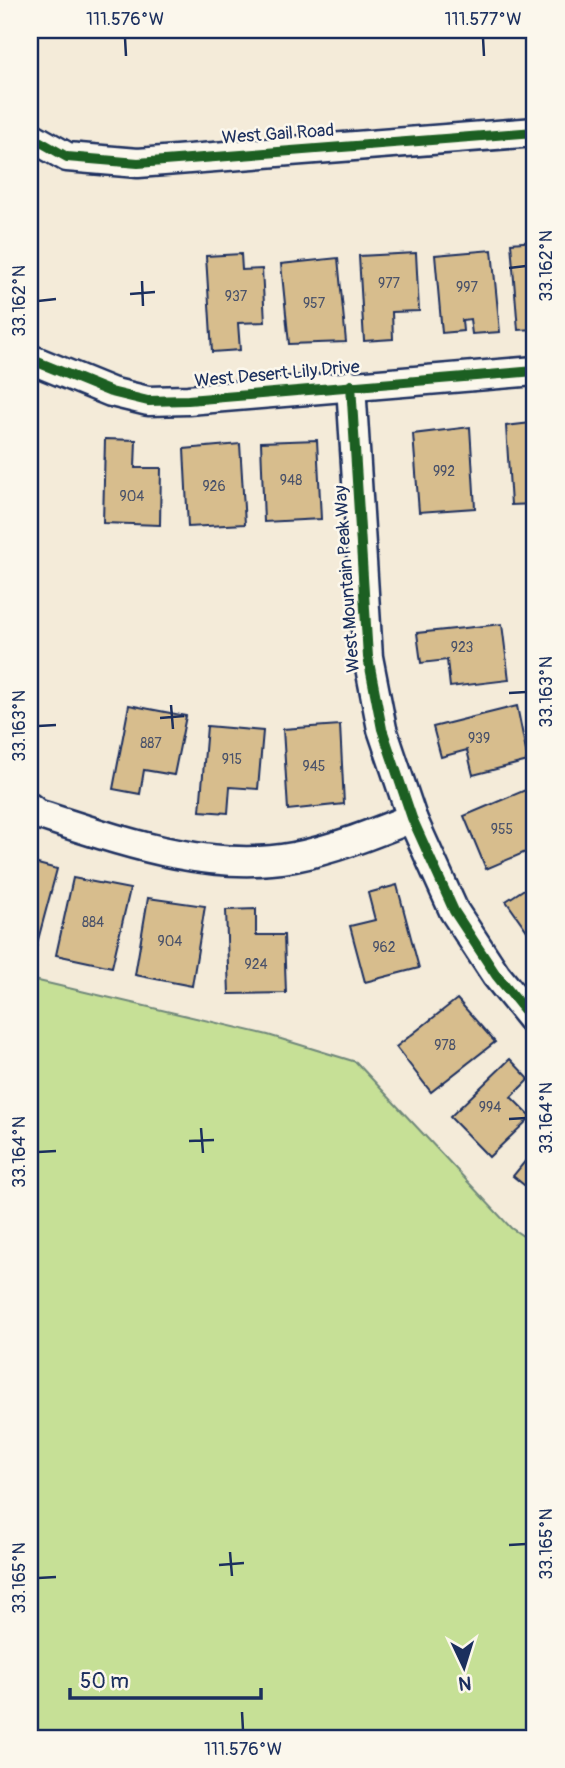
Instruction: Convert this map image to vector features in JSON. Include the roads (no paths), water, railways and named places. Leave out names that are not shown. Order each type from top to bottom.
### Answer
[{"type":"street","name":"West Gail Road","points":[[30,136],[67,157],[138,163],[535,132]]},
{"type":"street","name":"West Desert Lily Drive","points":[[30,359],[111,392],[148,401],[535,371]]},
{"type":"street","name":"West Mountain Peak Way","points":[[351,385],[368,657],[382,729],[412,818],[454,911],[496,975],[535,1023]]},
{"type":"street","points":[[30,807],[37,814],[111,838],[174,854],[230,862],[294,857],[350,842],[412,818]]}]
